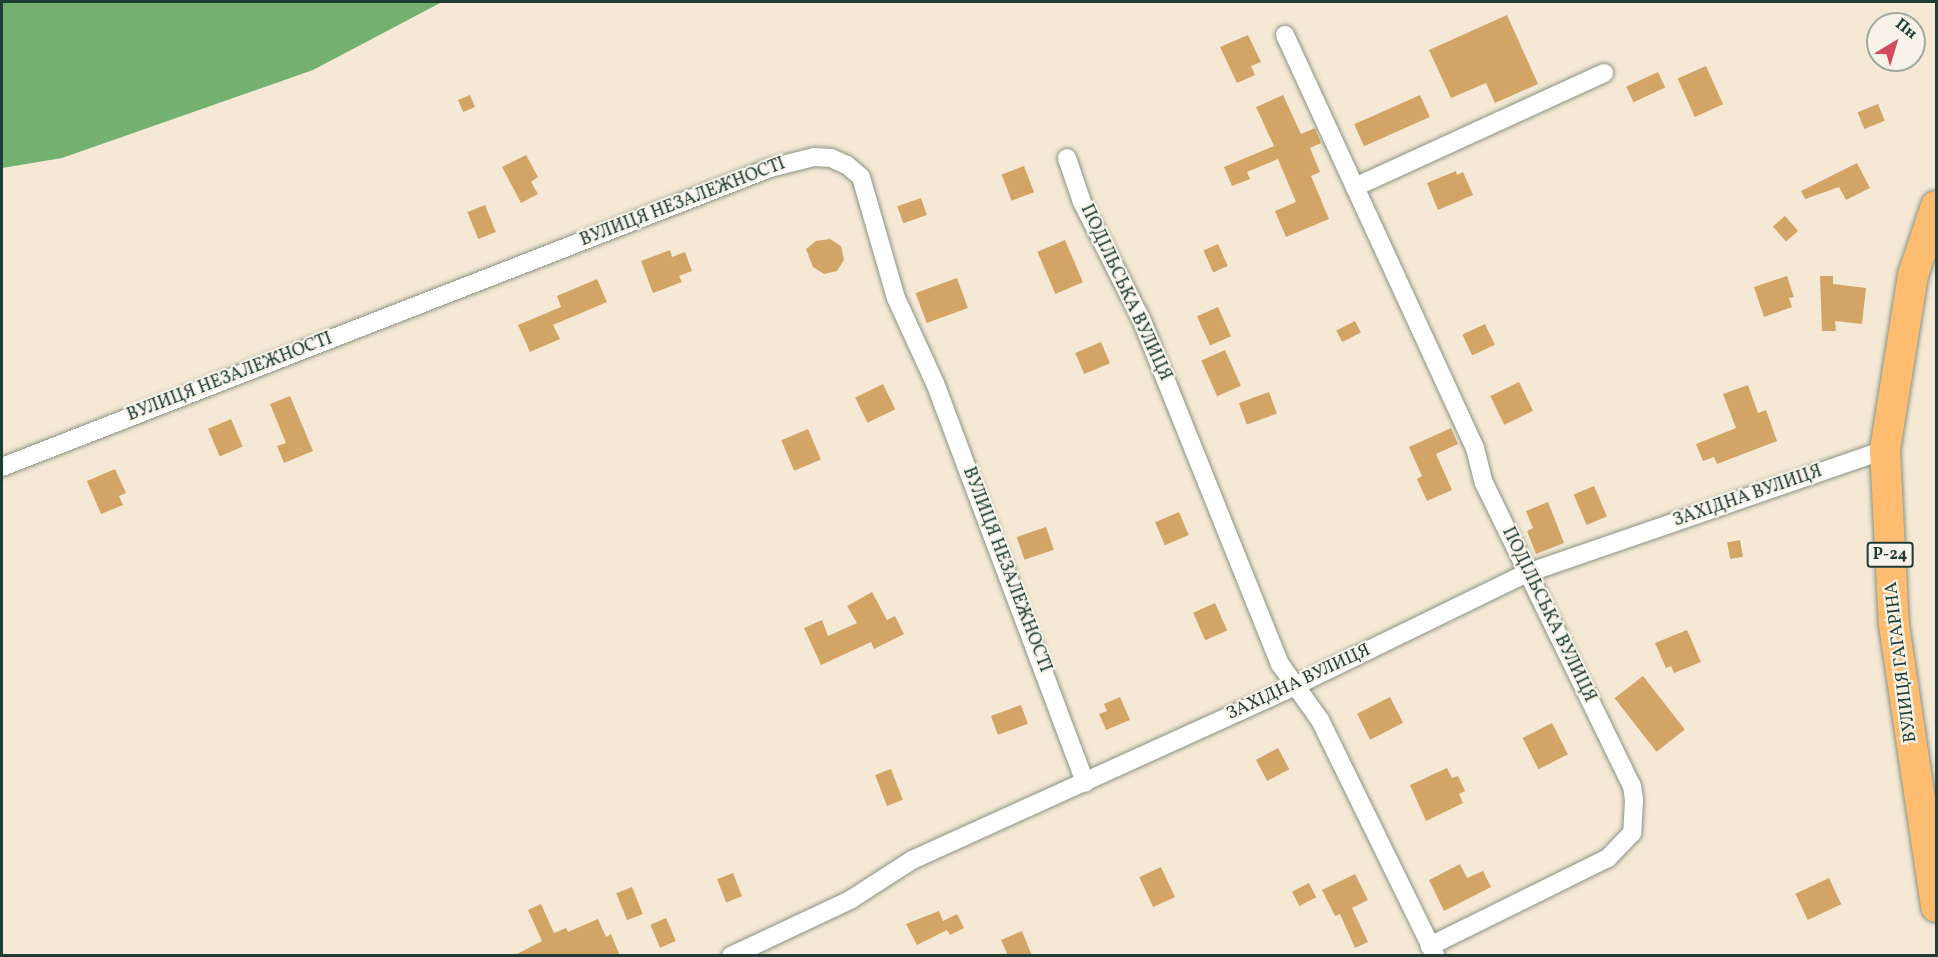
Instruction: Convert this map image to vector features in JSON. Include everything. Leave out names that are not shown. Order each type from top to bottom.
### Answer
[{"type":"main road","name":"ВУЛИЦЯ ГАГАРІНА","points":[[1936,206],[1912,275],[1885,450],[1894,625],[1936,908]]},
{"type":"street","name":"ПОДІЛЬСЬКА ВУЛИЦЯ","points":[[1067,158],[1082,202],[1142,321],[1280,664],[1293,687],[1320,720],[1431,952],[1608,858],[1632,832],[1632,786],[1484,483],[1475,448],[1286,35]]},
{"type":"street","points":[[1355,187],[1604,74]]},
{"type":"street","name":"ВУЛИЦЯ НЕЗАЛЕЖНОСТІ","points":[[2,467],[770,168],[814,157],[831,158],[847,165],[861,177],[896,298],[935,383],[1085,783]]},
{"type":"street","name":"ЗАХІДНА ВУЛИЦЯ","points":[[731,956],[850,900],[912,860],[1293,687],[1527,573],[1885,450]]},
{"type":"green space","points":[[2,2],[442,2],[313,70],[62,158],[2,168]]},
{"type":"building","points":[[1507,15],[1538,84],[1495,103],[1486,83],[1451,98],[1429,50]]},
{"type":"building","points":[[1248,35],[1261,62],[1251,66],[1255,75],[1237,83],[1220,47]]},
{"type":"building","points":[[1706,66],[1723,104],[1695,117],[1678,79]]},
{"type":"building","points":[[1658,72],[1665,87],[1633,102],[1626,87]]},
{"type":"building","points":[[470,95],[475,107],[463,112],[458,100]]},
{"type":"building","points":[[1283,95],[1301,134],[1315,128],[1321,143],[1310,148],[1320,172],[1311,176],[1329,219],[1286,237],[1275,211],[1296,202],[1278,159],[1247,172],[1250,179],[1232,186],[1224,167],[1274,146],[1256,107]]},
{"type":"building","points":[[1420,95],[1430,117],[1364,146],[1354,124]]},
{"type":"building","points":[[1878,104],[1885,121],[1864,129],[1858,112]]},
{"type":"building","points":[[526,155],[538,177],[531,182],[538,194],[521,203],[502,167]]},
{"type":"building","points":[[1857,163],[1870,188],[1846,200],[1839,187],[1805,199],[1801,191]]},
{"type":"building","points":[[1024,166],[1034,192],[1012,201],[1002,175]]},
{"type":"building","points":[[1456,171],[1457,175],[1463,172],[1473,195],[1438,210],[1427,183]]},
{"type":"building","points":[[921,198],[927,215],[903,223],[897,206]]},
{"type":"building","points":[[485,205],[496,232],[478,239],[467,212]]},
{"type":"building","points":[[1785,216],[1798,231],[1786,242],[1773,226]]},
{"type":"building","points":[[830,239],[841,246],[844,260],[837,271],[824,274],[813,267],[806,249],[816,241]]},
{"type":"building","points":[[1065,240],[1083,282],[1055,294],[1037,252]]},
{"type":"building","points":[[1218,244],[1228,266],[1213,272],[1203,251]]},
{"type":"building","points":[[670,250],[672,257],[685,252],[692,271],[679,276],[682,282],[653,293],[641,261]]},
{"type":"building","points":[[1787,276],[1794,297],[1789,298],[1792,307],[1764,317],[1754,287]]},
{"type":"building","points":[[1820,276],[1833,276],[1833,284],[1866,288],[1862,324],[1835,321],[1836,331],[1822,331]]},
{"type":"building","points":[[957,278],[968,308],[927,323],[916,293]]},
{"type":"building","points":[[597,279],[607,302],[553,325],[560,339],[530,352],[518,325],[561,307],[557,296]]},
{"type":"building","points":[[1218,307],[1231,336],[1210,346],[1197,316]]},
{"type":"building","points":[[1355,321],[1361,333],[1342,342],[1336,331]]},
{"type":"building","points":[[1485,324],[1495,345],[1472,355],[1462,335]]},
{"type":"building","points":[[1101,342],[1110,363],[1084,374],[1075,353]]},
{"type":"building","points":[[1225,350],[1241,386],[1217,396],[1201,361]]},
{"type":"building","points":[[1519,382],[1533,411],[1504,425],[1490,396]]},
{"type":"building","points":[[883,384],[895,409],[867,423],[855,398]]},
{"type":"building","points":[[1748,385],[1758,413],[1766,410],[1777,441],[1717,464],[1714,457],[1703,461],[1696,444],[1736,428],[1723,394]]},
{"type":"building","points":[[1269,392],[1277,414],[1247,425],[1239,403]]},
{"type":"building","points":[[290,396],[313,451],[284,463],[277,446],[286,443],[270,404]]},
{"type":"building","points":[[231,419],[243,447],[220,456],[208,429]]},
{"type":"building","points":[[1451,428],[1458,444],[1436,454],[1452,490],[1427,501],[1417,479],[1422,476],[1409,447]]},
{"type":"building","points":[[808,429],[821,459],[794,471],[781,440]]},
{"type":"building","points":[[115,469],[126,493],[119,496],[123,505],[101,514],[87,481]]},
{"type":"building","points":[[1594,486],[1607,516],[1587,525],[1574,495]]},
{"type":"building","points":[[1548,502],[1564,543],[1536,554],[1527,531],[1533,528],[1526,511]]},
{"type":"building","points":[[1179,512],[1189,535],[1165,545],[1155,522]]},
{"type":"building","points":[[1046,527],[1054,550],[1025,560],[1017,537]]},
{"type":"building","points":[[1740,540],[1743,557],[1730,559],[1727,542]]},
{"type":"building","points":[[872,592],[887,620],[895,616],[904,634],[874,649],[871,642],[821,665],[804,628],[822,620],[828,636],[857,623],[847,606]]},
{"type":"building","points":[[1215,603],[1227,630],[1205,640],[1193,613]]},
{"type":"building","points":[[1687,630],[1701,662],[1674,673],[1671,666],[1666,668],[1655,643]]},
{"type":"building","points":[[1643,676],[1685,730],[1656,752],[1615,698]]},
{"type":"building","points":[[1120,697],[1130,720],[1106,730],[1099,714],[1107,711],[1104,704]]},
{"type":"building","points":[[1390,697],[1403,723],[1370,740],[1357,714]]},
{"type":"building","points":[[1021,705],[1028,724],[998,735],[991,716]]},
{"type":"building","points":[[1552,723],[1568,754],[1538,769],[1523,738]]},
{"type":"building","points":[[1278,748],[1289,769],[1267,781],[1256,760]]},
{"type":"building","points":[[1447,768],[1452,778],[1458,776],[1465,791],[1459,794],[1463,803],[1426,821],[1410,785]]},
{"type":"building","points":[[891,769],[903,800],[887,806],[875,775]]},
{"type":"building","points":[[1460,864],[1467,878],[1483,871],[1491,887],[1444,911],[1429,880]]},
{"type":"building","points":[[1161,867],[1175,897],[1153,907],[1139,877]]},
{"type":"building","points":[[733,873],[742,896],[726,902],[717,879]]},
{"type":"building","points":[[1355,874],[1368,900],[1352,908],[1368,942],[1355,948],[1340,914],[1335,916],[1322,890]]},
{"type":"building","points":[[1829,878],[1841,904],[1808,920],[1795,894]]},
{"type":"building","points":[[1309,883],[1316,897],[1299,906],[1292,892]]},
{"type":"building","points":[[632,887],[643,914],[627,920],[616,893]]},
{"type":"building","points":[[541,904],[554,933],[566,928],[568,932],[598,919],[606,937],[611,934],[620,956],[513,956],[542,941],[528,910]]},
{"type":"building","points":[[939,911],[943,921],[957,914],[964,928],[950,935],[947,930],[917,945],[906,924]]},
{"type":"building","points":[[666,918],[676,941],[660,948],[650,925]]},
{"type":"building","points":[[1022,931],[1032,956],[1008,956],[1001,940]]}]
